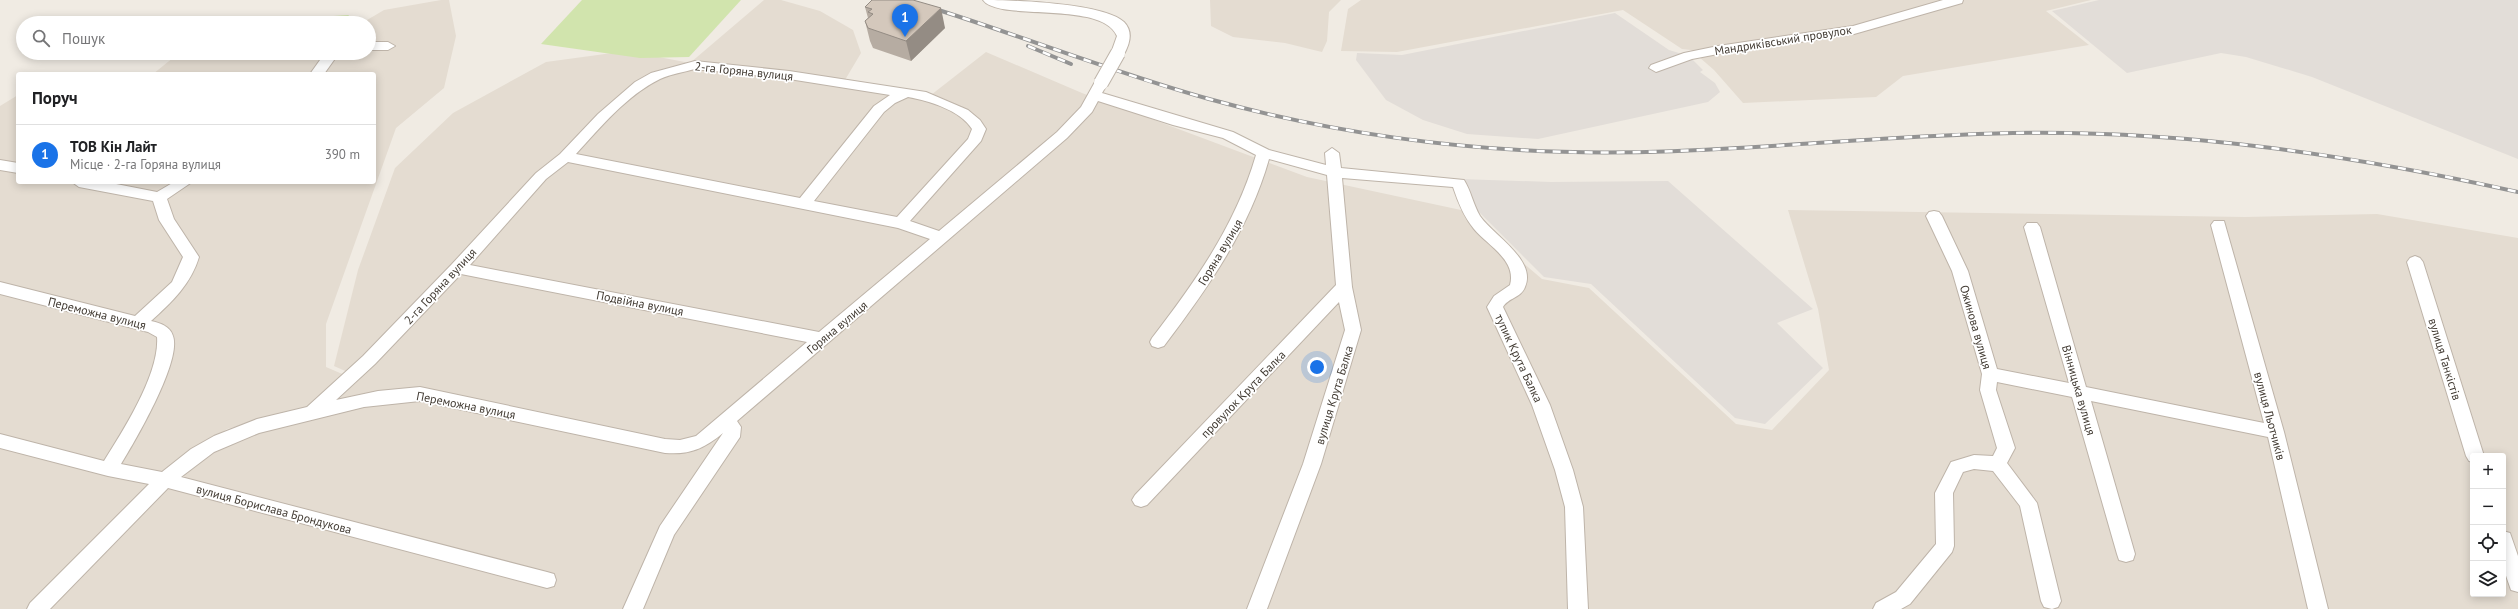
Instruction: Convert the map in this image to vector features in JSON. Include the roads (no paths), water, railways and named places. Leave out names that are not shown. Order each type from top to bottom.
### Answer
[{"type":"street","name":"Горяна вулиця","points":[[727,422],[822,339],[944,238],[1076,123],[1118,53],[1124,37],[1121,25],[1110,15],[1074,7],[1016,6],[989,0]]},
{"type":"street","name":"Мандриківський провулок","points":[[1656,68],[1689,56],[1718,50],[1854,30],[1957,0]]},
{"type":"street","points":[[376,46],[388,46]]},
{"type":"street","points":[[318,72],[327,60]]},
{"type":"street","name":"2-га Горяна вулиця","points":[[312,412],[369,360],[458,268],[541,176],[565,158],[603,117],[640,85],[656,76],[682,67],[695,65],[789,75],[926,96],[946,104],[971,119],[979,129],[974,141],[900,223]]},
{"type":"street","points":[[1097,89],[1133,106],[1178,122],[1228,135],[1264,153],[1332,172],[1332,153]]},
{"type":"street","points":[[804,204],[879,109],[890,100],[906,93]]},
{"type":"street","name":"Горяна вулиця","points":[[1158,342],[1195,294],[1246,211],[1258,181],[1264,153]]},
{"type":"street","points":[[565,158],[900,223],[944,238]]},
{"type":"street","points":[[0,164],[16,168]]},
{"type":"street","name":"вулиця Крута Балка","points":[[1257,609],[1312,464],[1346,357],[1353,330],[1344,287],[1332,172]]},
{"type":"street","name":"тупик Крута Балка","points":[[1332,172],[1459,183],[1466,202],[1479,225],[1508,253],[1515,265],[1519,276],[1517,288],[1513,294],[1499,300],[1495,307],[1538,398],[1564,470],[1574,507],[1578,609]]},
{"type":"street","points":[[91,184],[159,197],[182,184]]},
{"type":"street","points":[[138,323],[176,288],[188,270],[191,257],[167,220],[159,197]]},
{"type":"street","name":"Ожинова вулиця","points":[[1934,216],[1960,271],[1990,374],[1988,390],[1998,417],[2006,448],[1998,464]]},
{"type":"street","name":"вулиця Льотчиків","points":[[2219,225],[2275,432],[2318,609]]},
{"type":"street","name":"Вінницька вулиця","points":[[2032,226],[2126,554]]},
{"type":"street","name":"вулиця Танкістів","points":[[2414,262],[2475,453]]},
{"type":"street","name":"Подвійна вулиця","points":[[458,268],[822,339]]},
{"type":"street","name":"провулок Крута Балка","points":[[1141,500],[1344,287]]},
{"type":"street","name":"Переможна вулиця","points":[[0,288],[138,323],[157,329],[165,336],[167,346],[158,373],[124,446],[108,469]]},
{"type":"street","points":[[1990,374],[2275,432]]},
{"type":"street","name":"Переможна вулиця","points":[[37,609],[165,480],[207,448],[233,434],[312,412],[397,394],[420,394],[646,443],[680,448],[702,441],[727,422]]},
{"type":"street","points":[[633,609],[667,531],[731,437],[732,427],[727,422]]},
{"type":"street","name":"вулиця Борислава Брондукова","points":[[0,441],[108,469],[165,480],[547,580]]},
{"type":"street","points":[[1883,609],[1902,598],[1944,546],[1944,493],[1957,467],[1974,462],[1998,464],[2028,503],[2051,601]]},
{"type":"street","points":[[2506,548],[2518,584]]},
{"type":"railway","points":[[932,8],[1139,78],[1209,99],[1285,118],[1402,139],[1520,150],[1643,152],[1705,150],[1890,138],[2013,133],[2077,133],[2141,136],[2204,141],[2330,156],[2518,192]]},
{"type":"railway","points":[[1028,46],[1071,64]]},
{"type":"place","name":"ТОВ Кін Лайт","points":[[905,37]]}]
